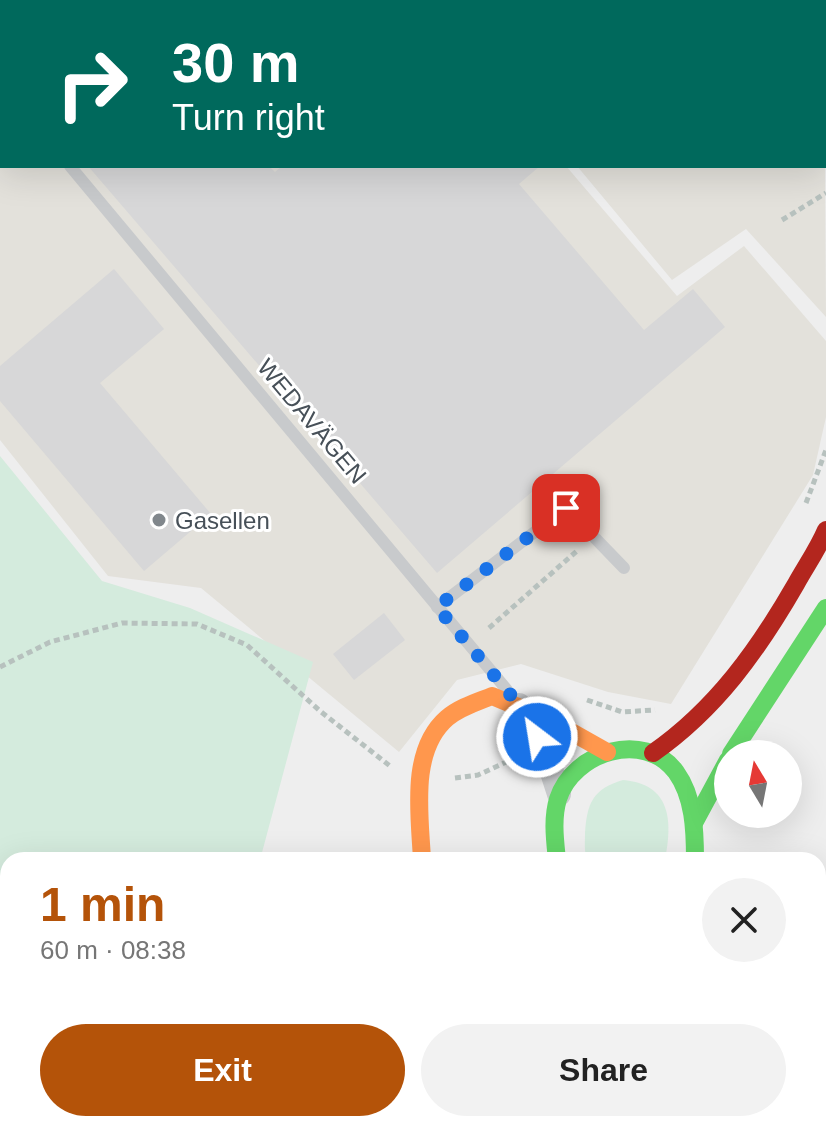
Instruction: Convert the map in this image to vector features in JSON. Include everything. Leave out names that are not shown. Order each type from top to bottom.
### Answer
[{"type":"main road","points":[[653,753],[677,738],[726,690],[777,619],[826,530]]},
{"type":"main road","points":[[740,740],[826,608]]},
{"type":"main road","points":[[422,852],[421,776],[429,740],[446,718],[492,696],[552,721],[607,752]]},
{"type":"main road","points":[[557,852],[559,794],[579,768],[607,752],[637,749],[665,760],[675,772],[690,805],[695,852]]},
{"type":"main road","points":[[694,823],[714,786]]},
{"type":"street","points":[[519,705],[550,766],[559,794]]},
{"type":"lane","name":"WEDAVÄGEN","points":[[72,168],[519,705]]},
{"type":"lane","points":[[437,607],[566,508],[624,568]]},
{"type":"path","points":[[782,220],[826,193]]},
{"type":"path","points":[[803,510],[826,450]]},
{"type":"path","points":[[489,628],[593,537]]},
{"type":"path","points":[[0,667],[50,642],[122,623],[197,624],[247,645],[320,711],[387,764],[421,776],[461,778],[495,770],[515,757]]},
{"type":"path","points":[[574,696],[622,712],[652,711],[666,706]]},
{"type":"shaded area","points":[[0,168],[568,168],[677,296],[744,246],[826,341],[826,417],[813,475],[671,704],[608,692],[521,664],[457,680],[399,752],[201,588],[108,576],[0,440]]},
{"type":"shaded area","points":[[579,168],[825,168],[826,317],[746,229],[672,280]]},
{"type":"green space","points":[[0,456],[102,581],[190,608],[313,662],[262,852],[0,852]]},
{"type":"green space","points":[[623,780],[639,783],[659,797],[668,819],[666,852],[585,852],[590,806],[598,793]]},
{"type":"building","points":[[90,168],[271,168],[275,172],[280,168],[538,168],[519,184],[644,330],[693,289],[725,327],[437,573]]},
{"type":"building","points":[[114,269],[164,329],[100,383],[211,514],[144,571],[0,401],[0,366]]},
{"type":"building","points":[[384,613],[405,640],[354,680],[333,654]]},
{"type":"traffic: fast","points":[[740,740],[826,608]]},
{"type":"traffic: fast","points":[[556,852],[555,814],[566,783],[593,758],[629,749],[646,751],[662,759],[676,772],[687,792],[695,852]]},
{"type":"traffic: fast","points":[[694,823],[714,786]]},
{"type":"traffic: slow","points":[[422,852],[419,804],[422,766],[435,732],[457,711],[492,696],[552,721],[607,752]]},
{"type":"traffic: jam","points":[[653,753],[697,717],[734,677],[782,608],[826,530]]},
{"type":"place","name":"Gasellen","points":[[159,520]]},
{"type":"route","points":[[537,737],[519,705],[437,607],[566,508]]}]
